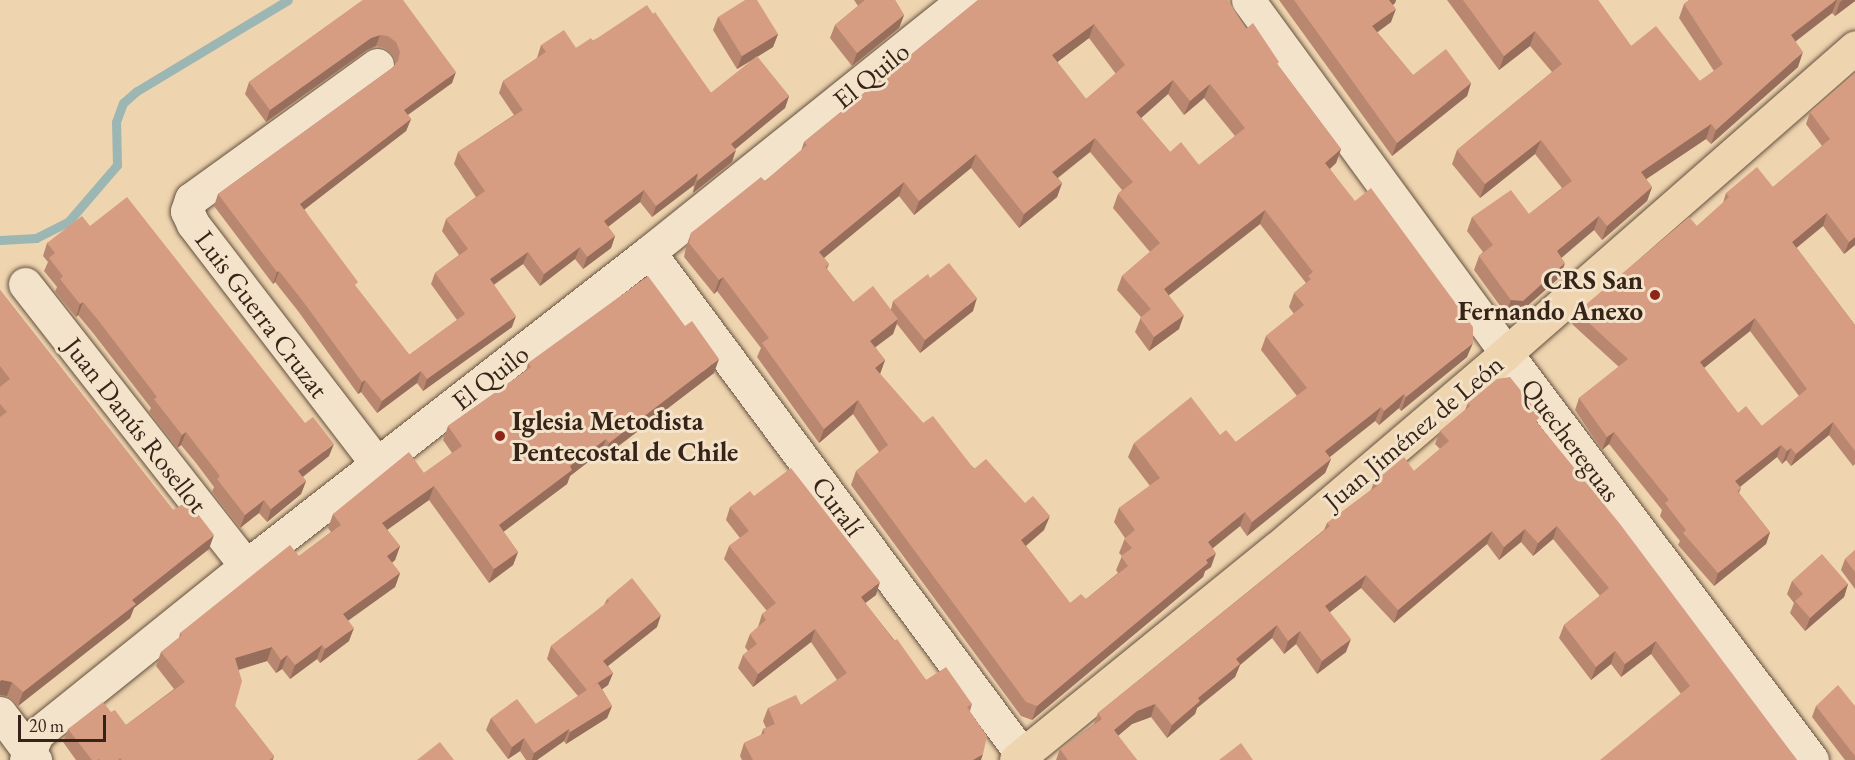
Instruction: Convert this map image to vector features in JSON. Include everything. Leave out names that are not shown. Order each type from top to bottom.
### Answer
[{"type":"main road","name":"Juan Jiménez de León","points":[[1021,758],[1276,549],[1506,353],[1855,47]]},
{"type":"street","name":"El Quilo","points":[[30,757],[37,734],[246,567],[649,252],[964,0]]},
{"type":"street","name":"Quechereguas","points":[[1248,0],[1506,353],[1812,760]]},
{"type":"street","name":"Luis Guerra Cruzat","points":[[377,65],[191,199],[187,211],[193,224],[377,464]]},
{"type":"street","name":"Curalí","points":[[649,252],[1021,758]]},
{"type":"street","name":"Juan Danús Rosellot","points":[[25,284],[246,567]]},
{"type":"street","points":[[0,714],[30,757]]},
{"type":"building","points":[[363,0],[403,0],[456,72],[404,110],[411,119],[300,204],[358,282],[355,285],[409,355],[465,314],[435,273],[468,249],[446,219],[485,191],[458,152],[523,110],[503,81],[546,52],[541,45],[564,30],[576,48],[591,38],[593,41],[647,5],[653,14],[655,12],[711,93],[757,56],[789,96],[731,144],[736,150],[697,181],[698,173],[656,206],[644,190],[604,221],[615,236],[587,257],[580,247],[544,274],[528,252],[490,279],[516,316],[427,379],[421,371],[382,401],[365,380],[362,382],[302,300],[279,271],[277,272],[218,194],[392,68],[398,61],[400,52],[396,42],[388,36],[380,35],[371,38],[270,110],[249,82]]},
{"type":"building","points":[[745,0],[757,0],[778,34],[742,56],[718,17]]},
{"type":"building","points":[[865,0],[895,0],[904,15],[857,53],[835,25]]},
{"type":"building","points":[[978,0],[1228,0],[1246,29],[1253,23],[1279,62],[1277,64],[1341,149],[1325,163],[1355,201],[1371,188],[1473,327],[1473,343],[1406,397],[1404,394],[1384,411],[1381,407],[1325,451],[1331,459],[1252,522],[1245,512],[1208,542],[1216,553],[1206,560],[1208,563],[1037,706],[1026,702],[856,471],[888,445],[858,400],[824,429],[762,343],[769,338],[723,277],[719,280],[689,243],[691,233],[761,177],[765,181],[807,145],[804,142]],"holes":[[[1094,24],[1125,65],[1086,99],[1052,55]],[[1173,80],[1190,101],[1210,84],[1245,128],[1199,165],[1181,142],[1170,152],[1136,112]],[[1095,138],[1133,182],[1118,194],[1160,243],[1122,276],[1151,309],[1140,318],[1154,337],[1184,315],[1164,289],[1265,210],[1313,272],[1308,276],[1311,279],[1294,293],[1304,305],[1266,336],[1307,388],[1236,442],[1226,430],[1220,435],[1191,397],[1134,443],[1160,478],[1119,508],[1135,530],[1124,539],[1132,548],[1121,556],[1128,566],[1086,599],[1081,594],[1070,603],[1021,540],[1050,516],[1033,496],[1025,503],[986,459],[974,469],[933,416],[923,423],[875,368],[885,360],[870,341],[898,319],[873,286],[853,302],[825,267],[829,264],[819,252],[904,182],[919,201],[976,154],[1024,214],[1062,183],[1052,172]]]},
{"type":"building","points":[[1294,0],[1389,0],[1396,9],[1372,26],[1413,75],[1446,49],[1471,83],[1397,143]]},
{"type":"building","points":[[1463,0],[1598,0],[1631,46],[1656,26],[1700,81],[1723,64],[1684,4],[1689,0],[1836,0],[1791,35],[1803,52],[1716,130],[1711,124],[1641,172],[1652,187],[1607,226],[1599,216],[1557,251],[1565,263],[1523,301],[1511,300],[1479,256],[1493,245],[1472,217],[1511,190],[1529,214],[1572,181],[1541,140],[1485,184],[1457,150],[1562,64],[1535,31],[1504,56]]},
{"type":"building","points":[[1855,73],[1855,237],[1849,242],[1827,213],[1792,242],[1855,325],[1855,451],[1833,422],[1796,454],[1791,448],[1787,451],[1781,445],[1735,481],[1741,488],[1737,491],[1770,532],[1718,573],[1683,533],[1686,530],[1665,503],[1669,500],[1614,432],[1607,437],[1579,398],[1628,359],[1577,312],[1689,217],[1697,226],[1729,197],[1726,193],[1757,167],[1773,187],[1830,139],[1810,112]],"holes":[[[1755,318],[1807,389],[1762,426],[1746,406],[1738,413],[1700,362]]]},
{"type":"building","points":[[127,197],[305,423],[313,417],[334,444],[298,471],[306,481],[271,509],[264,500],[245,515],[217,479],[220,476],[186,432],[182,435],[154,399],[157,397],[98,320],[83,302],[80,304],[60,279],[63,276],[49,258],[55,253],[47,243],[82,216],[90,226]]},
{"type":"building","points":[[949,263],[977,298],[925,340],[893,301],[928,274],[930,278]]},
{"type":"building","points":[[648,276],[685,326],[692,321],[719,359],[609,443],[606,439],[570,466],[572,470],[499,525],[518,552],[494,569],[434,486],[382,523],[400,546],[387,556],[400,573],[343,614],[354,628],[325,649],[322,645],[295,665],[287,655],[281,660],[272,647],[235,658],[242,681],[235,706],[274,756],[269,760],[122,760],[120,758],[118,760],[92,760],[68,729],[103,702],[111,712],[115,710],[126,725],[185,682],[161,652],[182,635],[180,633],[290,545],[299,556],[341,525],[333,514],[409,452],[424,473],[462,446],[448,426],[531,367],[528,363]]},
{"type":"building","points":[[0,290],[173,510],[188,501],[214,535],[132,600],[136,604],[23,692],[12,682],[0,681],[0,417],[7,412],[0,404],[0,387],[10,379],[0,366]]},
{"type":"building","points":[[1510,377],[1541,416],[1536,421],[1620,524],[1797,760],[1600,760],[1690,686],[1656,641],[1625,664],[1615,651],[1596,667],[1564,625],[1609,588],[1557,526],[1538,543],[1525,529],[1504,547],[1492,531],[1398,610],[1366,575],[1325,606],[1351,639],[1322,661],[1300,631],[1288,641],[1277,625],[1236,659],[1240,664],[1198,698],[1200,701],[1172,725],[1155,704],[1137,711],[1114,730],[1137,760],[1068,760],[1060,749],[1102,719],[1098,713],[1330,526],[1327,523],[1377,486],[1374,482],[1404,457],[1414,471],[1449,441],[1440,431],[1470,406],[1468,403],[1497,379]]},
{"type":"building","points":[[791,468],[880,582],[861,597],[894,641],[897,639],[926,680],[946,667],[972,704],[967,707],[987,736],[983,754],[973,760],[753,760],[744,743],[765,733],[763,729],[775,724],[768,708],[796,695],[801,705],[847,673],[815,629],[758,674],[743,655],[757,644],[750,634],[766,620],[762,614],[776,603],[729,546],[749,531],[730,507],[750,491],[754,496]]},
{"type":"building","points":[[1855,550],[1855,572],[1845,559]]},
{"type":"building","points":[[1822,554],[1848,584],[1810,618],[1795,601],[1803,594],[1792,581]]},
{"type":"building","points":[[632,578],[661,615],[603,661],[613,673],[588,689],[598,683],[612,706],[570,732],[569,729],[534,753],[524,738],[512,747],[491,718],[517,699],[536,724],[587,690],[551,646],[609,601],[607,599]]},
{"type":"building","points":[[1838,685],[1855,706],[1855,756],[1816,706]]},
{"type":"building","points":[[440,742],[454,760],[417,760]]},
{"type":"building","points":[[1241,743],[1253,760],[1219,760]]},
{"type":"waterway","points":[[0,240],[36,238],[68,222],[117,165],[116,122],[123,103],[137,91],[288,0]]},
{"type":"place","name":"CRS San Fernando Anexo","points":[[1655,295]]},
{"type":"place","name":"Iglesia Metodista Pentecostal de Chile","points":[[500,436]]}]
